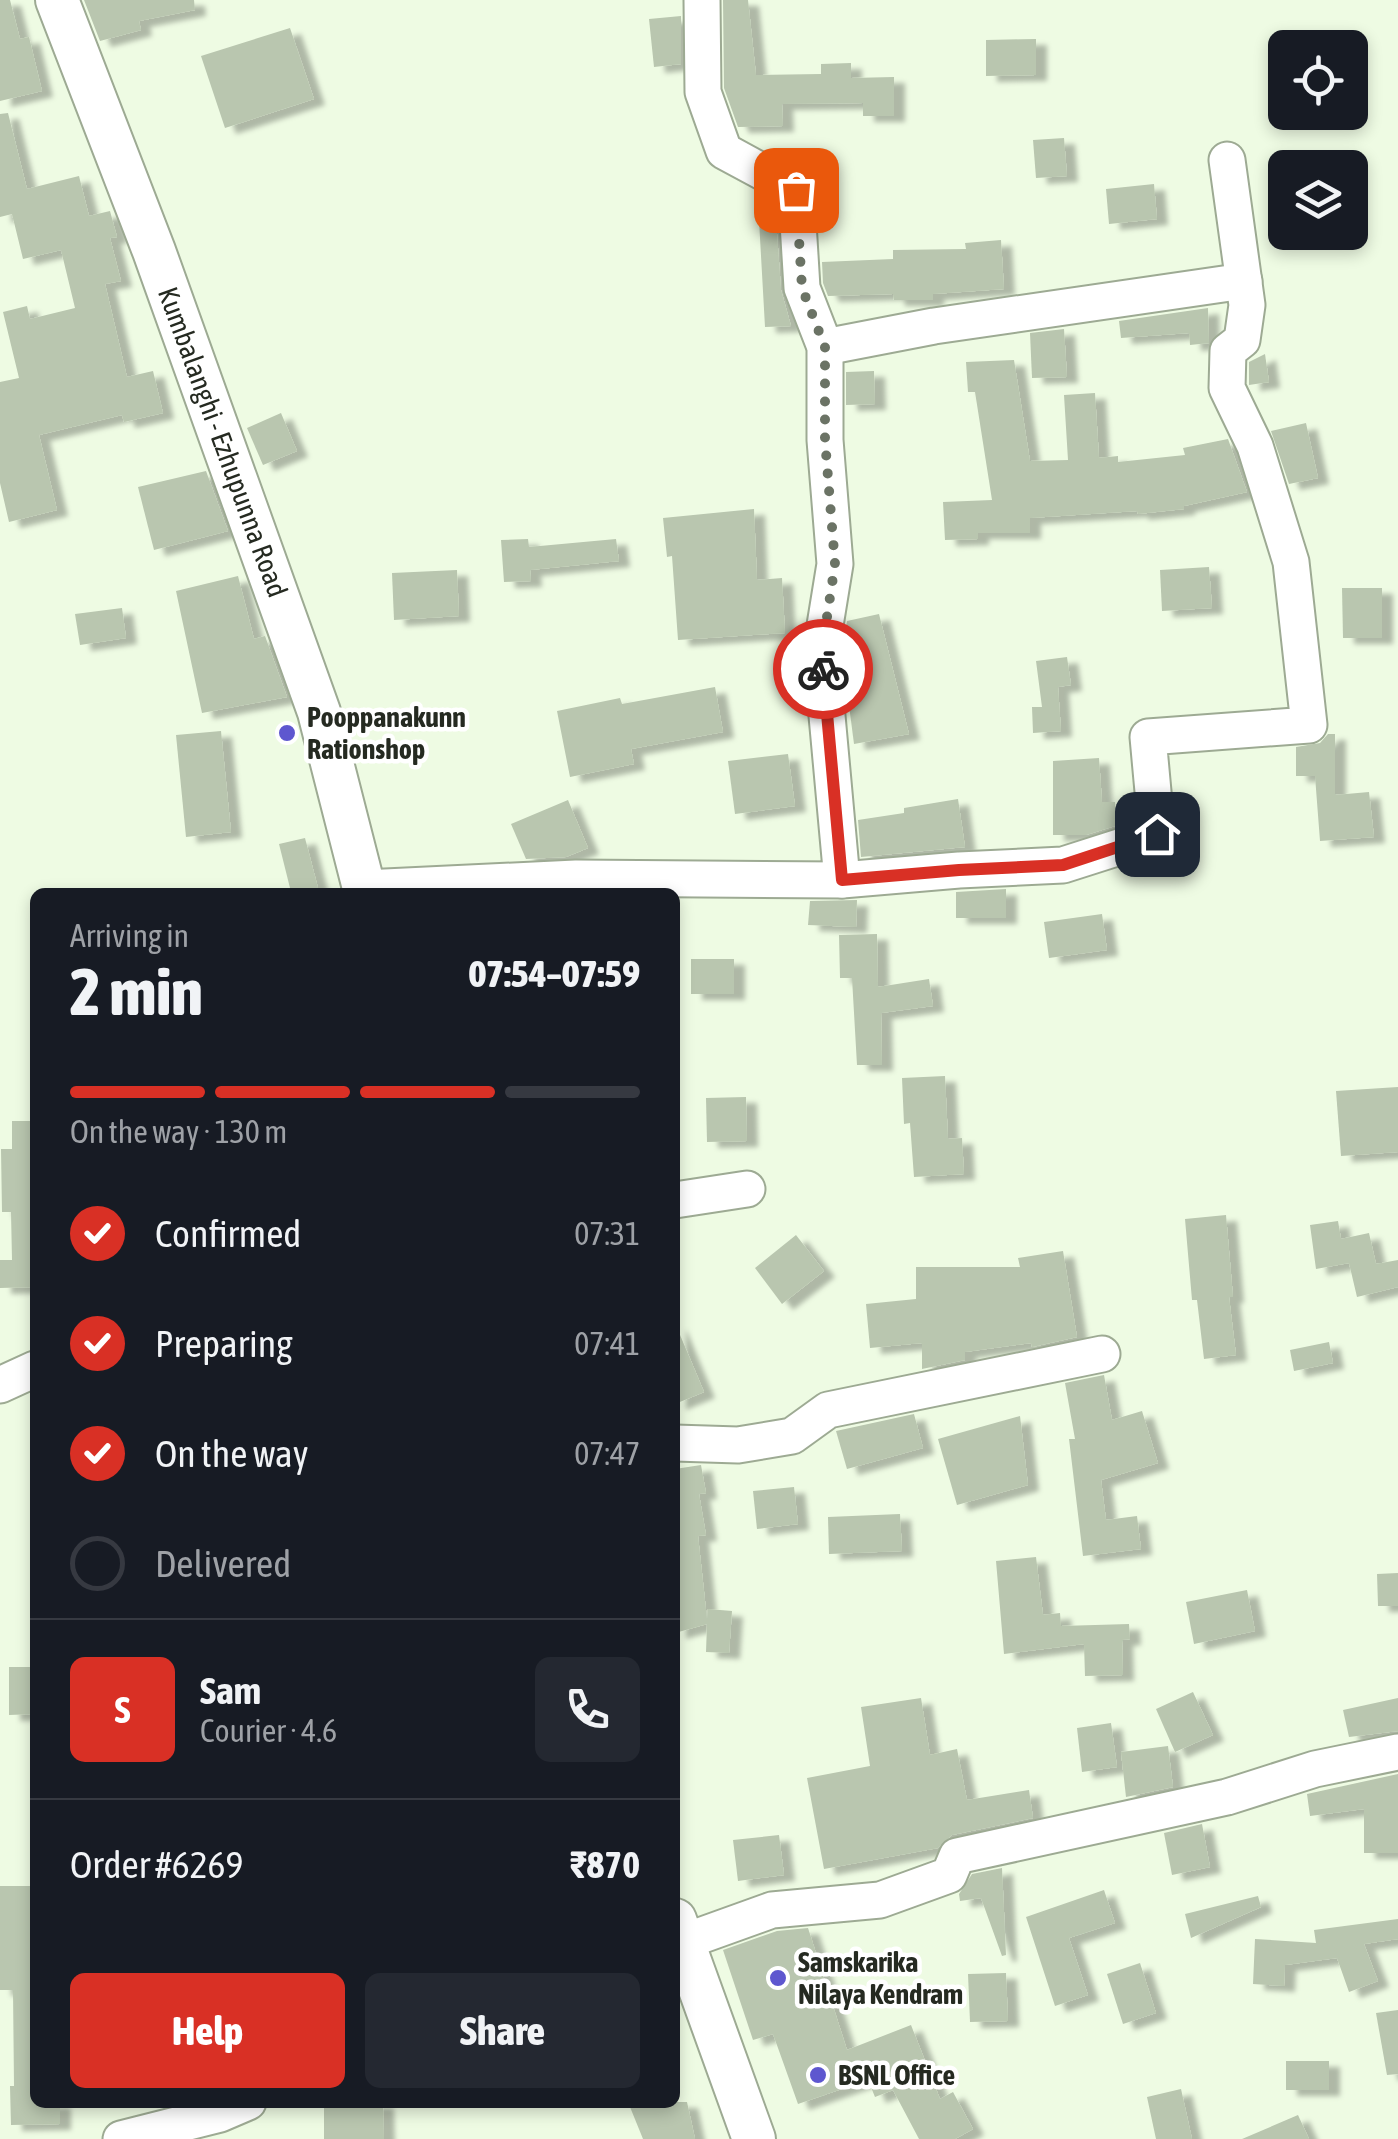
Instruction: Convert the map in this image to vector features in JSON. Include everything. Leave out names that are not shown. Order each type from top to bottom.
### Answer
[{"type":"main road","name":"Kumbalanghi - Ezhupunna Road","points":[[57,0],[154,251],[320,712],[364,888]]},
{"type":"main road","points":[[680,1938],[688,1996],[754,2139]]},
{"type":"street","points":[[702,0],[703,92],[708,107],[724,152],[796,190],[802,288],[825,347],[825,440],[835,564],[822,650],[842,880]]},
{"type":"street","points":[[399,888],[576,878],[842,880],[1063,865],[1157,834],[1148,737],[1309,725],[1291,562],[1255,446],[1226,388],[1228,351],[1242,340],[1247,305],[1226,160]]},
{"type":"street","points":[[825,347],[953,323],[1244,281]]},
{"type":"street","points":[[680,1199],[747,1189]]},
{"type":"street","points":[[680,1443],[738,1445],[792,1436],[828,1410],[1102,1354]]},
{"type":"street","points":[[0,1385],[30,1371]]},
{"type":"street","points":[[680,1931],[772,1910],[880,1900],[949,1876],[957,1856],[1228,1797],[1315,1770],[1398,1752]]},
{"type":"street","points":[[121,2139],[234,2108]]},
{"type":"building","points":[[0,0],[10,0],[20,39],[29,37],[42,91],[0,101]]},
{"type":"building","points":[[84,0],[194,0],[195,10],[139,21],[141,30],[100,41]]},
{"type":"building","points":[[723,0],[748,0],[756,75],[821,74],[821,64],[851,63],[851,78],[894,77],[894,116],[863,116],[863,103],[782,104],[783,126],[738,127],[724,88]]},
{"type":"building","points":[[681,16],[681,64],[654,67],[649,19]]},
{"type":"building","points":[[290,28],[314,99],[225,128],[201,56]]},
{"type":"building","points":[[1036,39],[1036,75],[986,76],[986,40]]},
{"type":"building","points":[[8,113],[27,189],[79,176],[89,216],[110,211],[117,237],[110,238],[121,281],[105,284],[127,377],[153,371],[163,413],[124,422],[122,415],[39,435],[57,510],[9,522],[0,483],[0,382],[19,378],[3,312],[27,306],[30,319],[75,308],[61,250],[23,259],[12,214],[0,217],[0,114]]},
{"type":"building","points":[[1064,138],[1067,176],[1036,178],[1033,140]]},
{"type":"building","points":[[1154,184],[1157,219],[1109,224],[1106,189]]},
{"type":"building","points":[[776,219],[781,290],[791,326],[765,327],[759,220]]},
{"type":"building","points":[[1001,240],[1004,289],[933,294],[933,300],[894,300],[893,294],[828,296],[823,283],[822,262],[893,259],[893,250],[966,249],[965,243]]},
{"type":"building","points":[[1208,308],[1209,343],[1190,345],[1189,333],[1121,338],[1119,321]]},
{"type":"building","points":[[1064,329],[1067,377],[1032,378],[1030,333]]},
{"type":"building","points":[[1265,354],[1269,382],[1249,385],[1249,362]]},
{"type":"building","points":[[1014,360],[1030,461],[1068,460],[1064,395],[1095,393],[1099,458],[1118,456],[1118,462],[1185,455],[1183,448],[1228,439],[1247,492],[1184,509],[1030,518],[1030,533],[978,533],[978,539],[945,540],[943,502],[992,500],[975,392],[968,392],[966,362]]},
{"type":"building","points":[[874,371],[875,404],[846,405],[846,372]]},
{"type":"building","points":[[281,413],[297,451],[263,465],[247,428]]},
{"type":"building","points":[[1306,423],[1318,478],[1289,484],[1271,431]]},
{"type":"building","points":[[206,471],[228,531],[154,550],[138,487]]},
{"type":"building","points":[[754,509],[757,580],[782,578],[785,633],[678,640],[672,556],[667,557],[663,518]]},
{"type":"building","points":[[528,539],[529,547],[616,539],[619,561],[530,570],[531,581],[504,582],[501,540]]},
{"type":"building","points":[[1209,567],[1212,608],[1162,611],[1160,570]]},
{"type":"building","points":[[457,570],[459,616],[394,620],[392,573]]},
{"type":"building","points":[[238,576],[254,639],[265,636],[287,697],[202,713],[176,591]]},
{"type":"building","points":[[1342,588],[1382,588],[1382,638],[1343,638]]},
{"type":"building","points":[[122,608],[126,638],[80,645],[75,614]]},
{"type":"building","points":[[879,614],[909,734],[854,744],[842,651],[847,621]]},
{"type":"building","points":[[1067,657],[1071,685],[1058,687],[1061,731],[1033,733],[1032,707],[1042,707],[1036,661]]},
{"type":"building","points":[[715,687],[723,732],[631,749],[634,764],[570,777],[557,711],[620,698],[622,704]]},
{"type":"building","points":[[221,731],[231,832],[186,837],[176,735]]},
{"type":"building","points":[[1328,734],[1335,734],[1335,795],[1369,792],[1374,837],[1320,841],[1315,776],[1296,776],[1296,747],[1320,743]]},
{"type":"building","points":[[788,754],[795,806],[735,814],[728,761]]},
{"type":"building","points":[[1099,758],[1102,802],[1115,802],[1115,826],[1086,835],[1053,835],[1053,761]]},
{"type":"building","points":[[958,799],[965,847],[861,857],[858,820]]},
{"type":"building","points":[[568,800],[588,848],[566,857],[526,859],[511,824]]},
{"type":"building","points":[[305,838],[318,888],[290,888],[279,844]]},
{"type":"building","points":[[1006,889],[1006,918],[956,918],[956,892]]},
{"type":"building","points":[[857,900],[856,927],[808,925],[810,901]]},
{"type":"building","points":[[1102,914],[1107,950],[1049,958],[1044,922]]},
{"type":"building","points":[[877,934],[878,987],[929,979],[933,1006],[881,1013],[882,1065],[857,1065],[852,978],[840,978],[839,935]]},
{"type":"building","points":[[691,959],[734,959],[734,994],[691,994]]},
{"type":"building","points":[[945,1076],[948,1139],[962,1138],[964,1174],[914,1177],[910,1123],[904,1124],[902,1078]]},
{"type":"building","points":[[1398,1087],[1398,1152],[1341,1156],[1336,1091]]},
{"type":"building","points":[[746,1097],[747,1141],[707,1142],[706,1098]]},
{"type":"building","points":[[12,1121],[30,1121],[30,1287],[0,1288],[0,1260],[12,1260],[11,1212],[2,1212],[1,1149],[12,1149]]},
{"type":"building","points":[[1226,1215],[1236,1355],[1204,1359],[1197,1300],[1192,1300],[1185,1219]]},
{"type":"building","points":[[1338,1221],[1341,1239],[1369,1233],[1376,1264],[1398,1260],[1398,1287],[1357,1297],[1349,1263],[1316,1269],[1310,1225]]},
{"type":"building","points":[[796,1235],[824,1271],[782,1304],[755,1268]]},
{"type":"building","points":[[1063,1251],[1077,1337],[1032,1347],[1031,1343],[965,1352],[965,1360],[922,1369],[922,1343],[870,1348],[866,1304],[916,1299],[916,1267],[1020,1267],[1018,1258]]},
{"type":"building","points":[[680,1335],[704,1392],[680,1402]]},
{"type":"building","points":[[1329,1342],[1333,1363],[1294,1371],[1290,1350]]},
{"type":"building","points":[[1104,1375],[1112,1420],[1142,1411],[1158,1463],[1101,1480],[1106,1520],[1137,1516],[1141,1549],[1083,1556],[1069,1439],[1075,1439],[1065,1383]]},
{"type":"building","points":[[914,1414],[923,1448],[847,1469],[836,1431]]},
{"type":"building","points":[[1020,1416],[1028,1485],[957,1505],[938,1439]]},
{"type":"building","points":[[701,1465],[706,1493],[699,1494],[706,1535],[698,1536],[707,1619],[708,1609],[732,1611],[729,1653],[706,1652],[707,1624],[680,1632],[680,1468]]},
{"type":"building","points":[[794,1487],[798,1524],[757,1529],[753,1491]]},
{"type":"building","points":[[900,1514],[902,1551],[829,1554],[828,1517]]},
{"type":"building","points":[[1036,1557],[1043,1615],[1060,1613],[1061,1626],[1129,1624],[1130,1639],[1122,1640],[1123,1675],[1085,1676],[1084,1644],[1004,1654],[996,1561]]},
{"type":"building","points":[[1398,1573],[1398,1606],[1378,1606],[1377,1574]]},
{"type":"building","points":[[1247,1590],[1255,1631],[1194,1644],[1186,1602]]},
{"type":"building","points":[[9,1667],[30,1667],[30,1714],[9,1715]]},
{"type":"building","points":[[1193,1692],[1213,1735],[1175,1752],[1156,1709]]},
{"type":"building","points":[[921,1698],[930,1755],[957,1749],[967,1800],[1029,1790],[1033,1818],[952,1835],[938,1848],[824,1869],[807,1778],[870,1766],[861,1707]]},
{"type":"building","points":[[1398,1698],[1398,1731],[1349,1737],[1343,1710]]},
{"type":"building","points":[[1111,1723],[1117,1767],[1082,1772],[1077,1728]]},
{"type":"building","points":[[1168,1746],[1173,1787],[1126,1797],[1121,1752]]},
{"type":"building","points":[[1398,1774],[1398,1853],[1364,1853],[1364,1809],[1310,1816],[1307,1794]]},
{"type":"building","points":[[1202,1824],[1210,1867],[1172,1875],[1164,1833]]},
{"type":"building","points":[[779,1835],[784,1875],[738,1881],[733,1840]]},
{"type":"building","points":[[1002,1868],[1006,1955],[1002,1956],[981,1898],[960,1901],[959,1894],[972,1874]]},
{"type":"building","points":[[0,1886],[30,1886],[30,2108],[60,2108],[60,2124],[11,2125],[13,1990],[0,1990]]},
{"type":"building","points":[[1104,1890],[1115,1923],[1069,1938],[1088,1995],[1055,2006],[1026,1917]]},
{"type":"building","points":[[1258,1896],[1261,1907],[1191,1938],[1185,1914]]},
{"type":"building","points":[[1398,1919],[1398,1939],[1364,1944],[1378,1981],[1349,1992],[1337,1958],[1285,1965],[1284,1986],[1253,1984],[1255,1939],[1316,1943],[1314,1930]]},
{"type":"building","points":[[808,1928],[847,2050],[911,2025],[940,2099],[953,2092],[973,2129],[955,2139],[919,2139],[893,2090],[875,2097],[868,2080],[798,2104],[773,2034],[753,2040],[723,1950],[777,1931]]},
{"type":"building","points":[[1140,1963],[1156,2013],[1123,2024],[1107,1974]]},
{"type":"building","points":[[1006,1973],[1008,2021],[970,2022],[968,1974]]},
{"type":"building","points":[[1398,2010],[1398,2074],[1387,2075],[1376,2013]]},
{"type":"building","points":[[1286,2061],[1329,2061],[1329,2090],[1286,2090]]},
{"type":"building","points":[[1181,2089],[1192,2139],[1156,2139],[1147,2097]]},
{"type":"building","points":[[680,2102],[687,2102],[695,2139],[643,2139],[630,2108],[680,2108]]},
{"type":"building","points":[[324,2108],[383,2108],[384,2139],[324,2139]]},
{"type":"building","points":[[1298,2115],[1309,2139],[1242,2139]]},
{"type":"way so far","points":[[796,190],[802,288],[825,347],[825,440],[835,564],[822,650],[823,669]]},
{"type":"place","name":"Pooppanakunn Rationshop","points":[[287,733]]},
{"type":"place","name":"Samskarika Nilaya Kendram","points":[[778,1978]]},
{"type":"place","name":"BSNL Office","points":[[818,2075]]},
{"type":"route","points":[[823,669],[842,880],[1063,865],[1157,834]]}]
